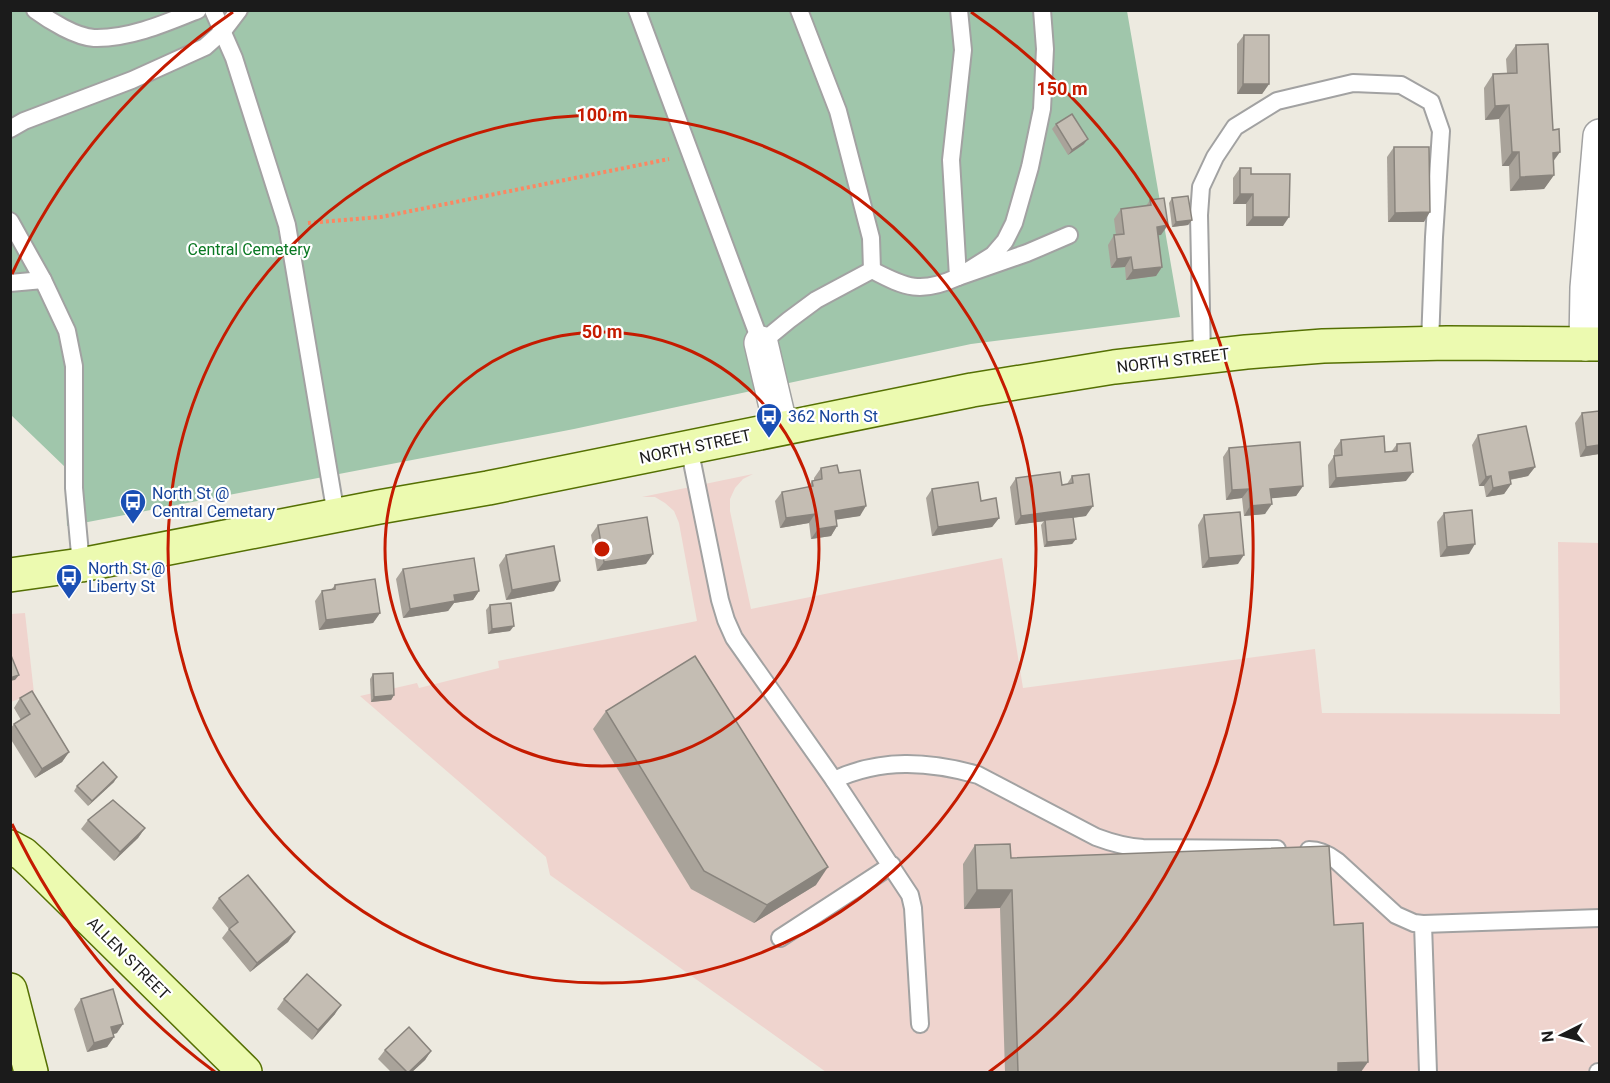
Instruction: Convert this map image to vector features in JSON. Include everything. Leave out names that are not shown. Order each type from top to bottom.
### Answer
[{"type":"main road","name":"NORTH STREET","points":[[10,574],[81,565],[488,488],[1024,380],[1202,356],[1323,346],[1430,343],[1593,344]]},
{"type":"main road","name":"ALLEN STREET","points":[[10,847],[23,854],[34,864],[245,1072]]},
{"type":"main road","points":[[10,990],[22,1055]]},
{"type":"street","points":[[1593,344],[1587,288],[1599,136]]},
{"type":"street","points":[[761,343],[781,428]]},
{"type":"lane","points":[[35,10],[63,29],[92,38],[123,36],[170,22],[198,10]]},
{"type":"lane","points":[[213,10],[234,58],[287,225],[336,515]]},
{"type":"lane","points":[[10,129],[24,121],[132,80],[205,47],[223,31],[239,10]]},
{"type":"lane","points":[[637,10],[761,343],[816,300],[872,270]]},
{"type":"lane","points":[[799,10],[838,111],[871,238],[872,270]]},
{"type":"lane","points":[[958,10],[963,50],[951,160],[958,277]]},
{"type":"lane","points":[[958,277],[993,255],[1005,240],[1014,223],[1030,166],[1042,110],[1045,49],[1042,10]]},
{"type":"lane","points":[[1202,356],[1199,215],[1201,187],[1215,156],[1235,127],[1277,101],[1353,83],[1401,85],[1431,102],[1441,131],[1430,343]]},
{"type":"lane","points":[[10,221],[43,280],[67,331],[74,366],[74,488],[81,565]]},
{"type":"lane","points":[[872,270],[908,286],[924,287],[942,284],[1069,235]]},
{"type":"lane","points":[[10,283],[43,280]]},
{"type":"lane","points":[[689,447],[720,600],[734,638],[834,780],[910,896],[914,908],[920,1024]]},
{"type":"lane","points":[[834,780],[873,766],[897,764],[940,766],[978,775],[1096,837],[1128,847],[1317,850],[1337,861],[1396,915],[1414,923],[1599,918]]},
{"type":"lane","points":[[780,938],[891,865]]},
{"type":"lane","points":[[1423,924],[1428,1072]]},
{"type":"path","points":[[287,225],[381,218],[690,154]]},
{"type":"shaded area","points":[[753,474],[743,479],[735,488],[730,499],[730,511],[751,609],[1002,558],[1023,688],[1315,649],[1322,713],[1560,714],[1558,542],[1599,543],[1599,1072],[826,1072],[550,875],[546,857],[360,696],[417,683],[419,688],[499,668],[498,661],[697,621],[679,523],[674,511],[655,497],[642,497]]},
{"type":"shaded area","points":[[25,613],[34,693],[11,702],[11,614]]},
{"type":"green space","name":"Central Cemetery","points":[[10,11],[1127,11],[1180,317],[971,344],[574,429],[67,526],[65,467],[11,415]]},
{"type":"building","points":[[1244,35],[1269,35],[1269,84],[1243,84]]},
{"type":"building","points":[[1548,44],[1553,130],[1559,129],[1560,152],[1553,153],[1554,175],[1520,177],[1519,152],[1512,152],[1509,105],[1495,106],[1493,74],[1517,73],[1516,45]]},
{"type":"building","points":[[1072,114],[1088,139],[1072,150],[1056,124]]},
{"type":"building","points":[[1394,147],[1429,147],[1430,212],[1395,213]]},
{"type":"building","points":[[1240,168],[1251,168],[1251,174],[1290,174],[1289,217],[1253,217],[1253,194],[1240,194]]},
{"type":"building","points":[[1188,196],[1192,220],[1176,222],[1172,198]]},
{"type":"building","points":[[1164,198],[1168,225],[1157,227],[1162,267],[1133,270],[1131,257],[1117,259],[1114,235],[1124,234],[1121,209],[1151,205],[1150,200]]},
{"type":"building","points":[[1599,411],[1599,445],[1586,447],[1582,413]]},
{"type":"building","points":[[1526,426],[1535,467],[1509,472],[1511,484],[1493,488],[1491,476],[1486,477],[1478,435]]},
{"type":"building","points":[[1384,436],[1385,452],[1397,451],[1397,444],[1410,443],[1413,472],[1336,478],[1334,456],[1342,455],[1341,440]]},
{"type":"building","points":[[1300,442],[1303,486],[1270,489],[1272,504],[1250,506],[1249,489],[1232,490],[1229,448]]},
{"type":"building","points":[[837,465],[839,473],[860,470],[866,506],[835,511],[837,526],[818,529],[815,514],[786,518],[782,492],[813,486],[812,481],[822,479],[821,468]]},
{"type":"building","points":[[1060,472],[1062,485],[1073,483],[1072,476],[1089,474],[1093,506],[1021,516],[1016,478]]},
{"type":"building","points":[[978,482],[981,501],[996,498],[999,518],[938,527],[932,489]]},
{"type":"building","points":[[1472,510],[1475,544],[1447,547],[1444,513]]},
{"type":"building","points":[[1240,512],[1244,555],[1209,558],[1204,515]]},
{"type":"building","points":[[647,517],[653,554],[604,562],[598,525]]},
{"type":"building","points":[[1073,517],[1076,539],[1047,542],[1045,520]]},
{"type":"building","points":[[554,546],[560,581],[512,590],[506,555]]},
{"type":"building","points":[[474,558],[479,591],[454,595],[455,601],[410,609],[403,569]]},
{"type":"building","points":[[375,579],[380,613],[326,620],[322,591],[335,589],[335,585]]},
{"type":"building","points":[[511,603],[514,626],[492,629],[490,605]]},
{"type":"building","points":[[10,653],[19,675],[10,678]]},
{"type":"building","points":[[695,656],[828,867],[767,905],[704,871],[606,711]]},
{"type":"building","points":[[393,673],[394,695],[374,697],[373,674]]},
{"type":"building","points":[[32,691],[69,752],[42,769],[14,724],[30,714],[20,698]]},
{"type":"building","points":[[103,762],[117,777],[92,801],[77,786]]},
{"type":"building","points":[[113,800],[145,828],[120,852],[88,820]]},
{"type":"building","points":[[1010,844],[1011,858],[1329,846],[1334,925],[1363,923],[1368,1062],[1338,1063],[1338,1072],[1018,1072],[1012,890],[977,890],[975,845]]},
{"type":"building","points":[[248,875],[295,932],[257,963],[229,929],[238,922],[219,898]]},
{"type":"building","points":[[307,974],[341,1005],[318,1030],[284,999]]},
{"type":"building","points":[[113,989],[123,1024],[111,1027],[114,1037],[94,1043],[81,999]]},
{"type":"building","points":[[409,1027],[431,1051],[407,1072],[385,1050]]},
{"type":"place","name":"362 North St","points":[[769,439]]},
{"type":"place","name":"North St @ Central Cemetary","points":[[133,525]]},
{"type":"place","name":"North St @ Liberty St","points":[[69,600]]}]
